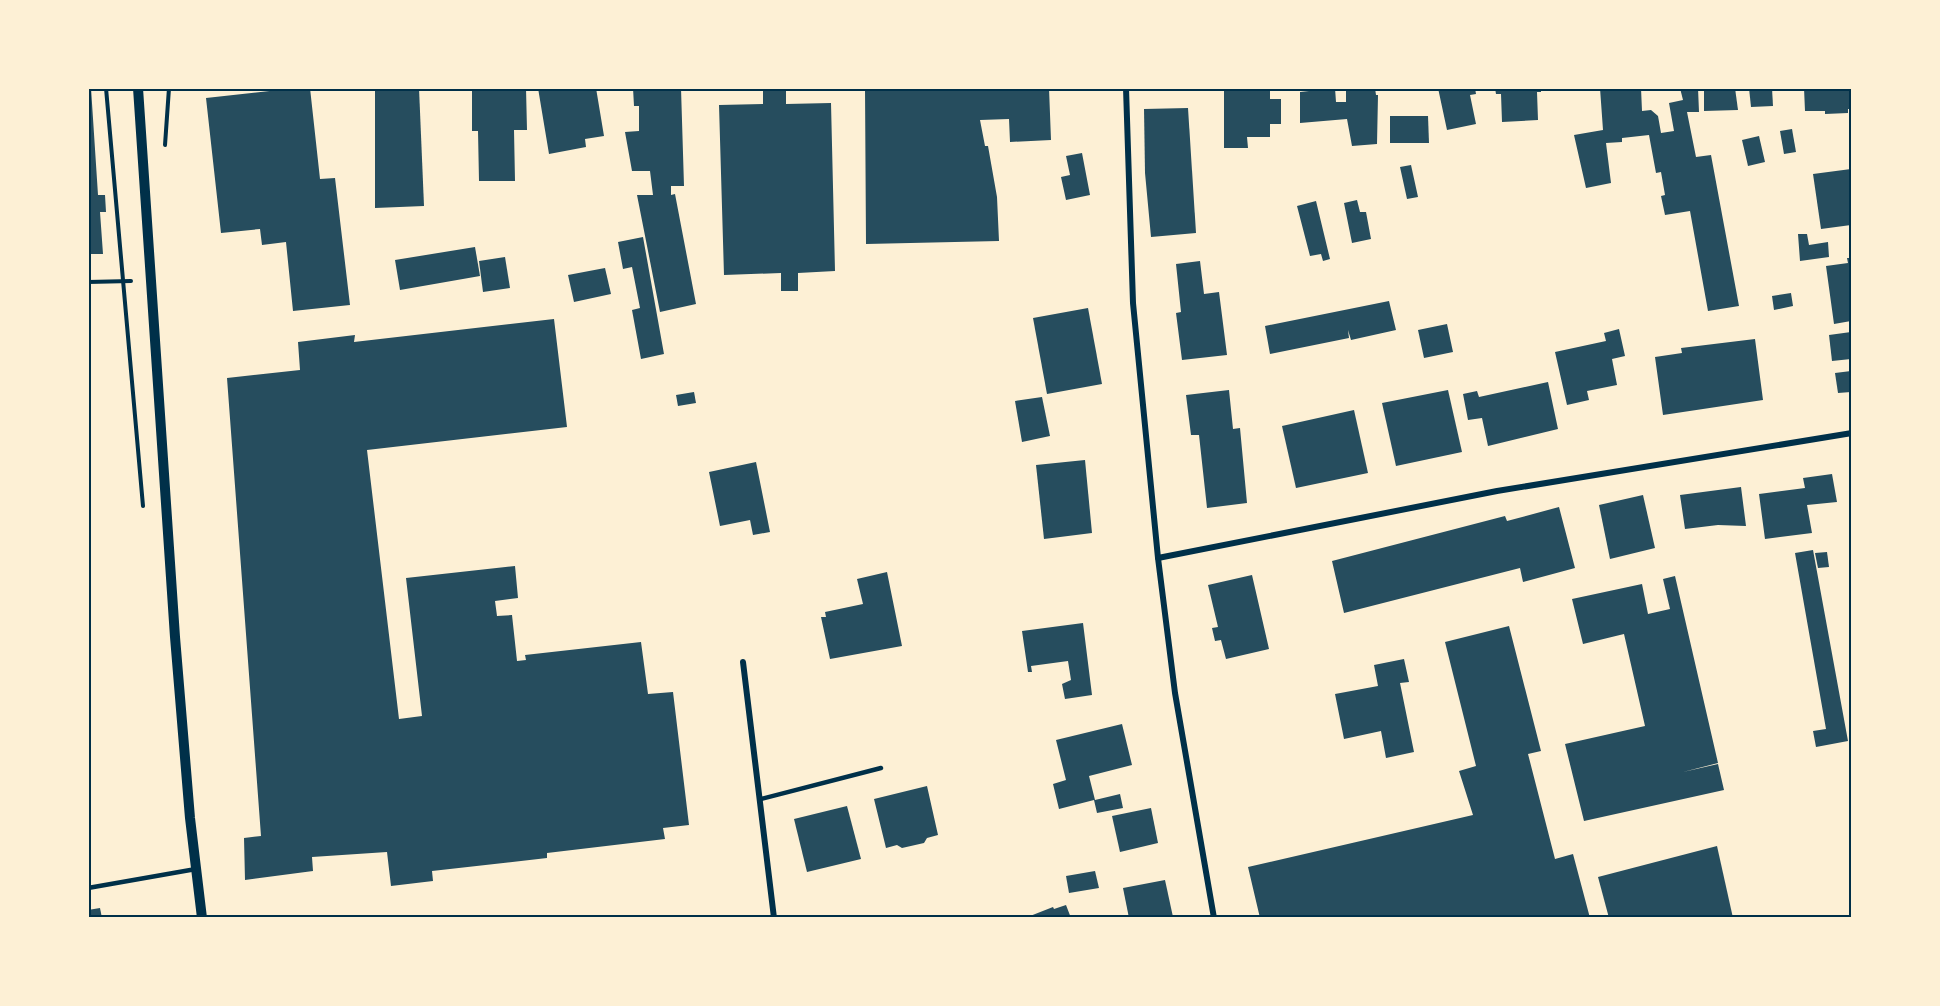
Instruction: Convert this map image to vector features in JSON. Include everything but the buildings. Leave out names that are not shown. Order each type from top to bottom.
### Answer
[{"type":"street","points":[[138,88],[176,648],[202,918]]},
{"type":"street","points":[[1126,88],[1133,303],[1158,558],[1176,693],[1214,918]]},
{"type":"street","points":[[1158,558],[1497,491],[1851,433]]},
{"type":"street","points":[[743,662],[774,918]]},
{"type":"lane","points":[[761,800],[881,768]]},
{"type":"lane","points":[[88,888],[196,869]]},
{"type":"path","points":[[88,282],[150,281]]}]
